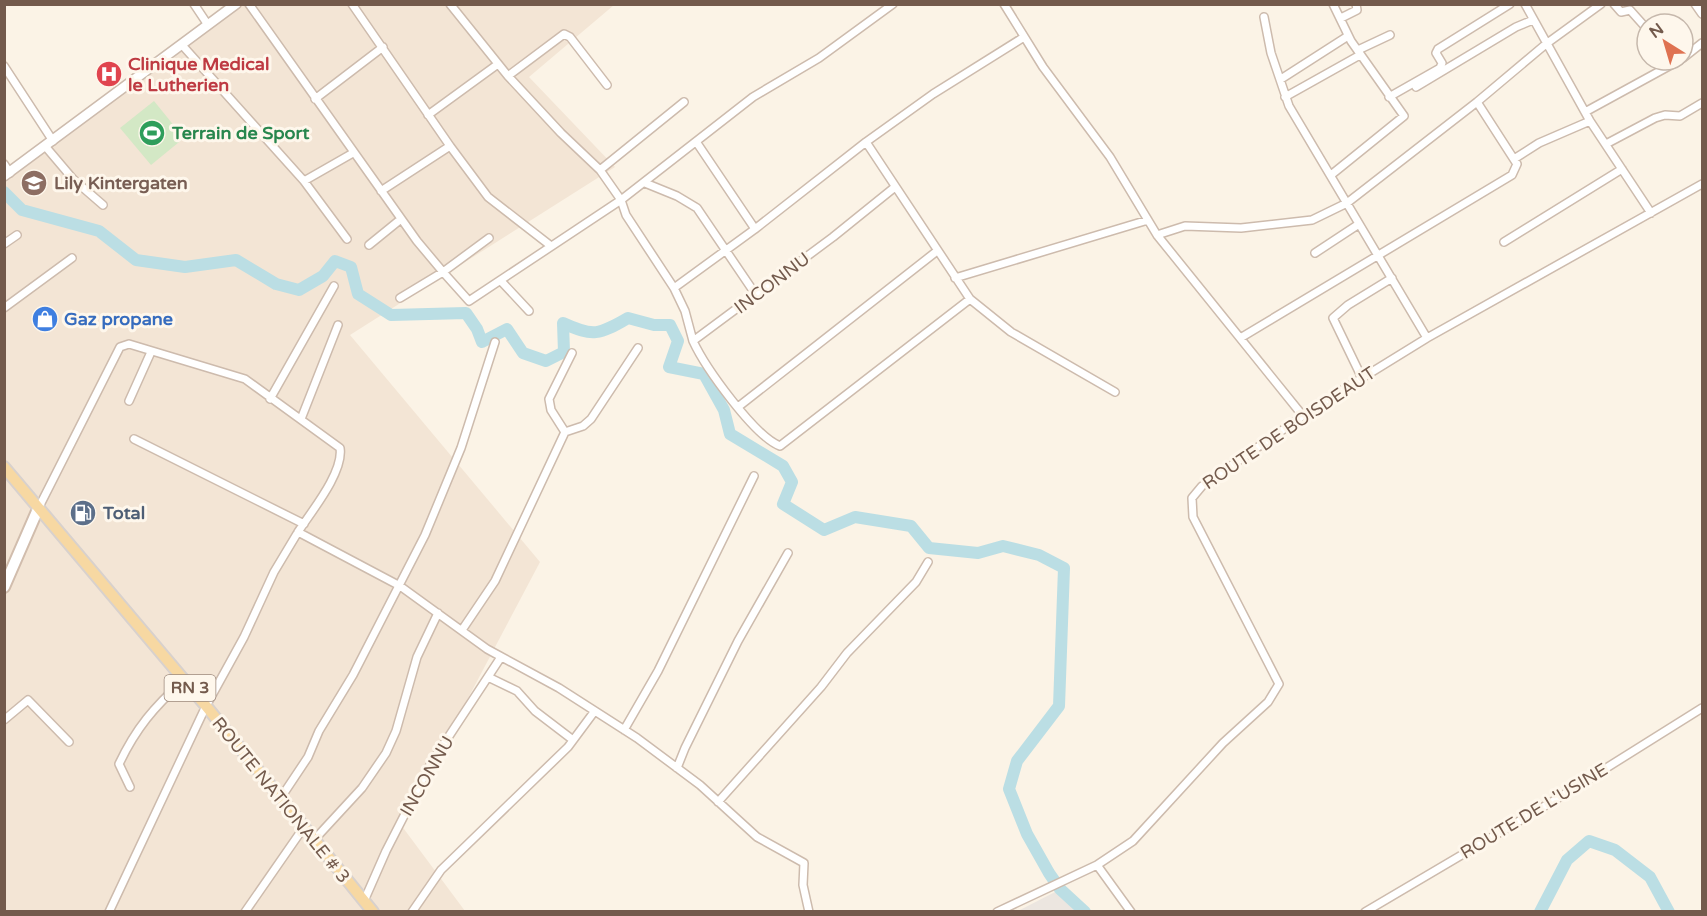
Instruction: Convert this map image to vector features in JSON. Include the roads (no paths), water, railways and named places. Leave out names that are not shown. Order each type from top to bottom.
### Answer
[{"type":"main road","name":"ROUTE NATIONALE # 3","points":[[4,467],[206,706],[373,912]]},
{"type":"main road","points":[[4,587],[38,508]]},
{"type":"street","points":[[194,4],[208,25]]},
{"type":"street","points":[[4,164],[7,175],[236,4]]},
{"type":"street","points":[[249,4],[401,219],[469,301],[621,200],[697,143],[753,97],[819,58],[893,4]]},
{"type":"street","points":[[352,4],[428,115],[488,197],[551,246]]},
{"type":"street","points":[[450,4],[508,76],[561,133],[600,170],[621,200],[626,215],[674,288],[685,311],[693,341],[738,407],[773,443],[780,446],[785,445],[970,299]]},
{"type":"street","points":[[1004,4],[1024,37],[1110,157],[1157,235],[1303,416]]},
{"type":"street","points":[[1330,175],[1404,116],[1348,36],[1333,4]]},
{"type":"street","points":[[1341,18],[1357,10],[1356,4]]},
{"type":"street","points":[[1390,99],[1440,68],[1442,63],[1436,53],[1438,49],[1510,4]]},
{"type":"street","points":[[1525,4],[1590,121],[1651,213]]},
{"type":"street","points":[[1157,235],[1185,226],[1241,228],[1312,220],[1347,203],[1477,102],[1592,7],[1601,4]]},
{"type":"street","points":[[1614,4],[1621,12],[1632,12],[1635,15]]},
{"type":"street","points":[[1695,4],[1702,14]]},
{"type":"street","points":[[1264,17],[1271,53],[1285,97],[1427,338]]},
{"type":"street","points":[[1390,99],[1448,69],[1516,27],[1533,20]]},
{"type":"street","points":[[508,76],[564,34],[570,37],[607,85]]},
{"type":"street","points":[[1285,97],[1389,35]]},
{"type":"street","points":[[1281,80],[1348,36]]},
{"type":"street","points":[[674,288],[755,229],[866,142],[933,94],[1024,37]]},
{"type":"street","points":[[182,45],[304,181],[347,239]]},
{"type":"street","points":[[315,99],[383,47]]},
{"type":"street","points":[[428,115],[498,64]]},
{"type":"street","points":[[4,66],[49,143],[74,179],[103,206]]},
{"type":"street","points":[[1585,112],[1657,72]]},
{"type":"street","points":[[600,170],[684,102]]},
{"type":"street","points":[[1242,338],[1512,175],[1517,164],[1477,102]]},
{"type":"street","points":[[1606,144],[1655,118],[1665,115],[1680,116],[1702,103]]},
{"type":"street","points":[[1514,159],[1539,143],[1590,121]]},
{"type":"street","points":[[866,142],[970,299],[1011,332],[1115,392]]},
{"type":"street","points":[[697,143],[755,229]]},
{"type":"street","points":[[381,191],[450,146]]},
{"type":"street","points":[[304,181],[353,153]]},
{"type":"street","points":[[1504,242],[1622,169]]},
{"type":"street","points":[[645,183],[692,203],[756,295]]},
{"type":"street","name":"ROUTE DE BOISDEAUT","points":[[997,912],[1097,865],[1133,841],[1223,743],[1268,702],[1279,684],[1193,517],[1192,498],[1202,486],[1303,416],[1427,338],[1702,184]]},
{"type":"street","name":"INCONNU","points":[[693,341],[833,237],[895,187]]},
{"type":"street","points":[[369,245],[401,219]]},
{"type":"street","points":[[955,278],[1148,220]]},
{"type":"street","points":[[1315,253],[1359,224]]},
{"type":"street","points":[[4,244],[17,235]]},
{"type":"street","points":[[400,298],[443,272],[489,238]]},
{"type":"street","points":[[738,407],[937,251]]},
{"type":"street","points":[[4,308],[72,258]]},
{"type":"street","points":[[1362,378],[1333,318],[1348,305],[1392,278]]},
{"type":"street","points":[[501,281],[529,311]]},
{"type":"street","points":[[270,399],[334,286]]},
{"type":"street","points":[[301,419],[338,324]]},
{"type":"street","points":[[280,799],[308,757],[319,731],[353,675],[425,536],[461,448],[495,342]]},
{"type":"street","points":[[38,508],[120,347],[129,344],[245,379],[340,448],[342,458],[328,485],[274,572],[244,637],[206,706],[109,912]]},
{"type":"street","points":[[462,630],[495,581],[565,432],[584,426],[591,419],[638,348]]},
{"type":"street","points":[[129,401],[151,352]]},
{"type":"street","points":[[565,432],[550,410],[549,399],[573,353]]},
{"type":"street","points":[[135,439],[304,524]]},
{"type":"street","points":[[624,730],[658,671],[754,476]]},
{"type":"street","points":[[298,532],[400,586],[501,657],[559,688],[677,768],[757,837],[804,863],[803,885],[809,912]]},
{"type":"street","points":[[677,768],[738,640],[788,553]]},
{"type":"street","points":[[718,802],[821,687],[847,653],[916,582],[928,562]]},
{"type":"street","points":[[314,840],[362,788],[386,753],[396,731],[417,657],[438,613]]},
{"type":"street","name":"INCONNU","points":[[364,901],[386,850],[430,765],[501,657]]},
{"type":"street","points":[[488,677],[518,691],[535,711],[573,740]]},
{"type":"street","points":[[130,787],[119,764],[126,749],[148,712],[184,680]]},
{"type":"street","points":[[4,720],[28,700],[69,742]]},
{"type":"street","name":"ROUTE DE L'USINE","points":[[1365,912],[1560,797],[1702,708]]},
{"type":"street","points":[[412,912],[441,870],[573,740],[594,712]]},
{"type":"street","points":[[245,912],[304,827]]},
{"type":"street","points":[[1097,865],[1131,912]]},
{"type":"waterway","points":[[4,192],[22,210],[99,231],[136,260],[185,267],[236,260],[276,284],[299,290],[323,276],[335,261],[351,267],[358,294],[391,315],[466,313],[477,329],[482,342],[507,329],[523,353],[546,361],[564,352],[563,323],[589,332],[603,331],[628,318],[654,325],[670,325],[678,341],[669,367],[704,374],[724,410],[730,434],[783,466],[792,482],[783,504],[824,530],[855,517],[911,526],[929,548],[978,553],[1003,546],[1039,555],[1064,568],[1059,706],[1017,761],[1009,789],[1027,834],[1049,873],[1060,889],[1085,912]]},
{"type":"waterway","points":[[1540,912],[1567,860],[1589,841],[1615,850],[1650,877],[1669,912]]},
{"type":"place","name":"Clinique Medical le Lutherien","points":[[109,74]]},
{"type":"place","name":"Terrain de Sport","points":[[152,133]]},
{"type":"place","name":"Lily Kintergaten","points":[[34,183]]},
{"type":"place","name":"Gaz propane","points":[[45,319]]},
{"type":"place","name":"Total","points":[[83,513]]}]
